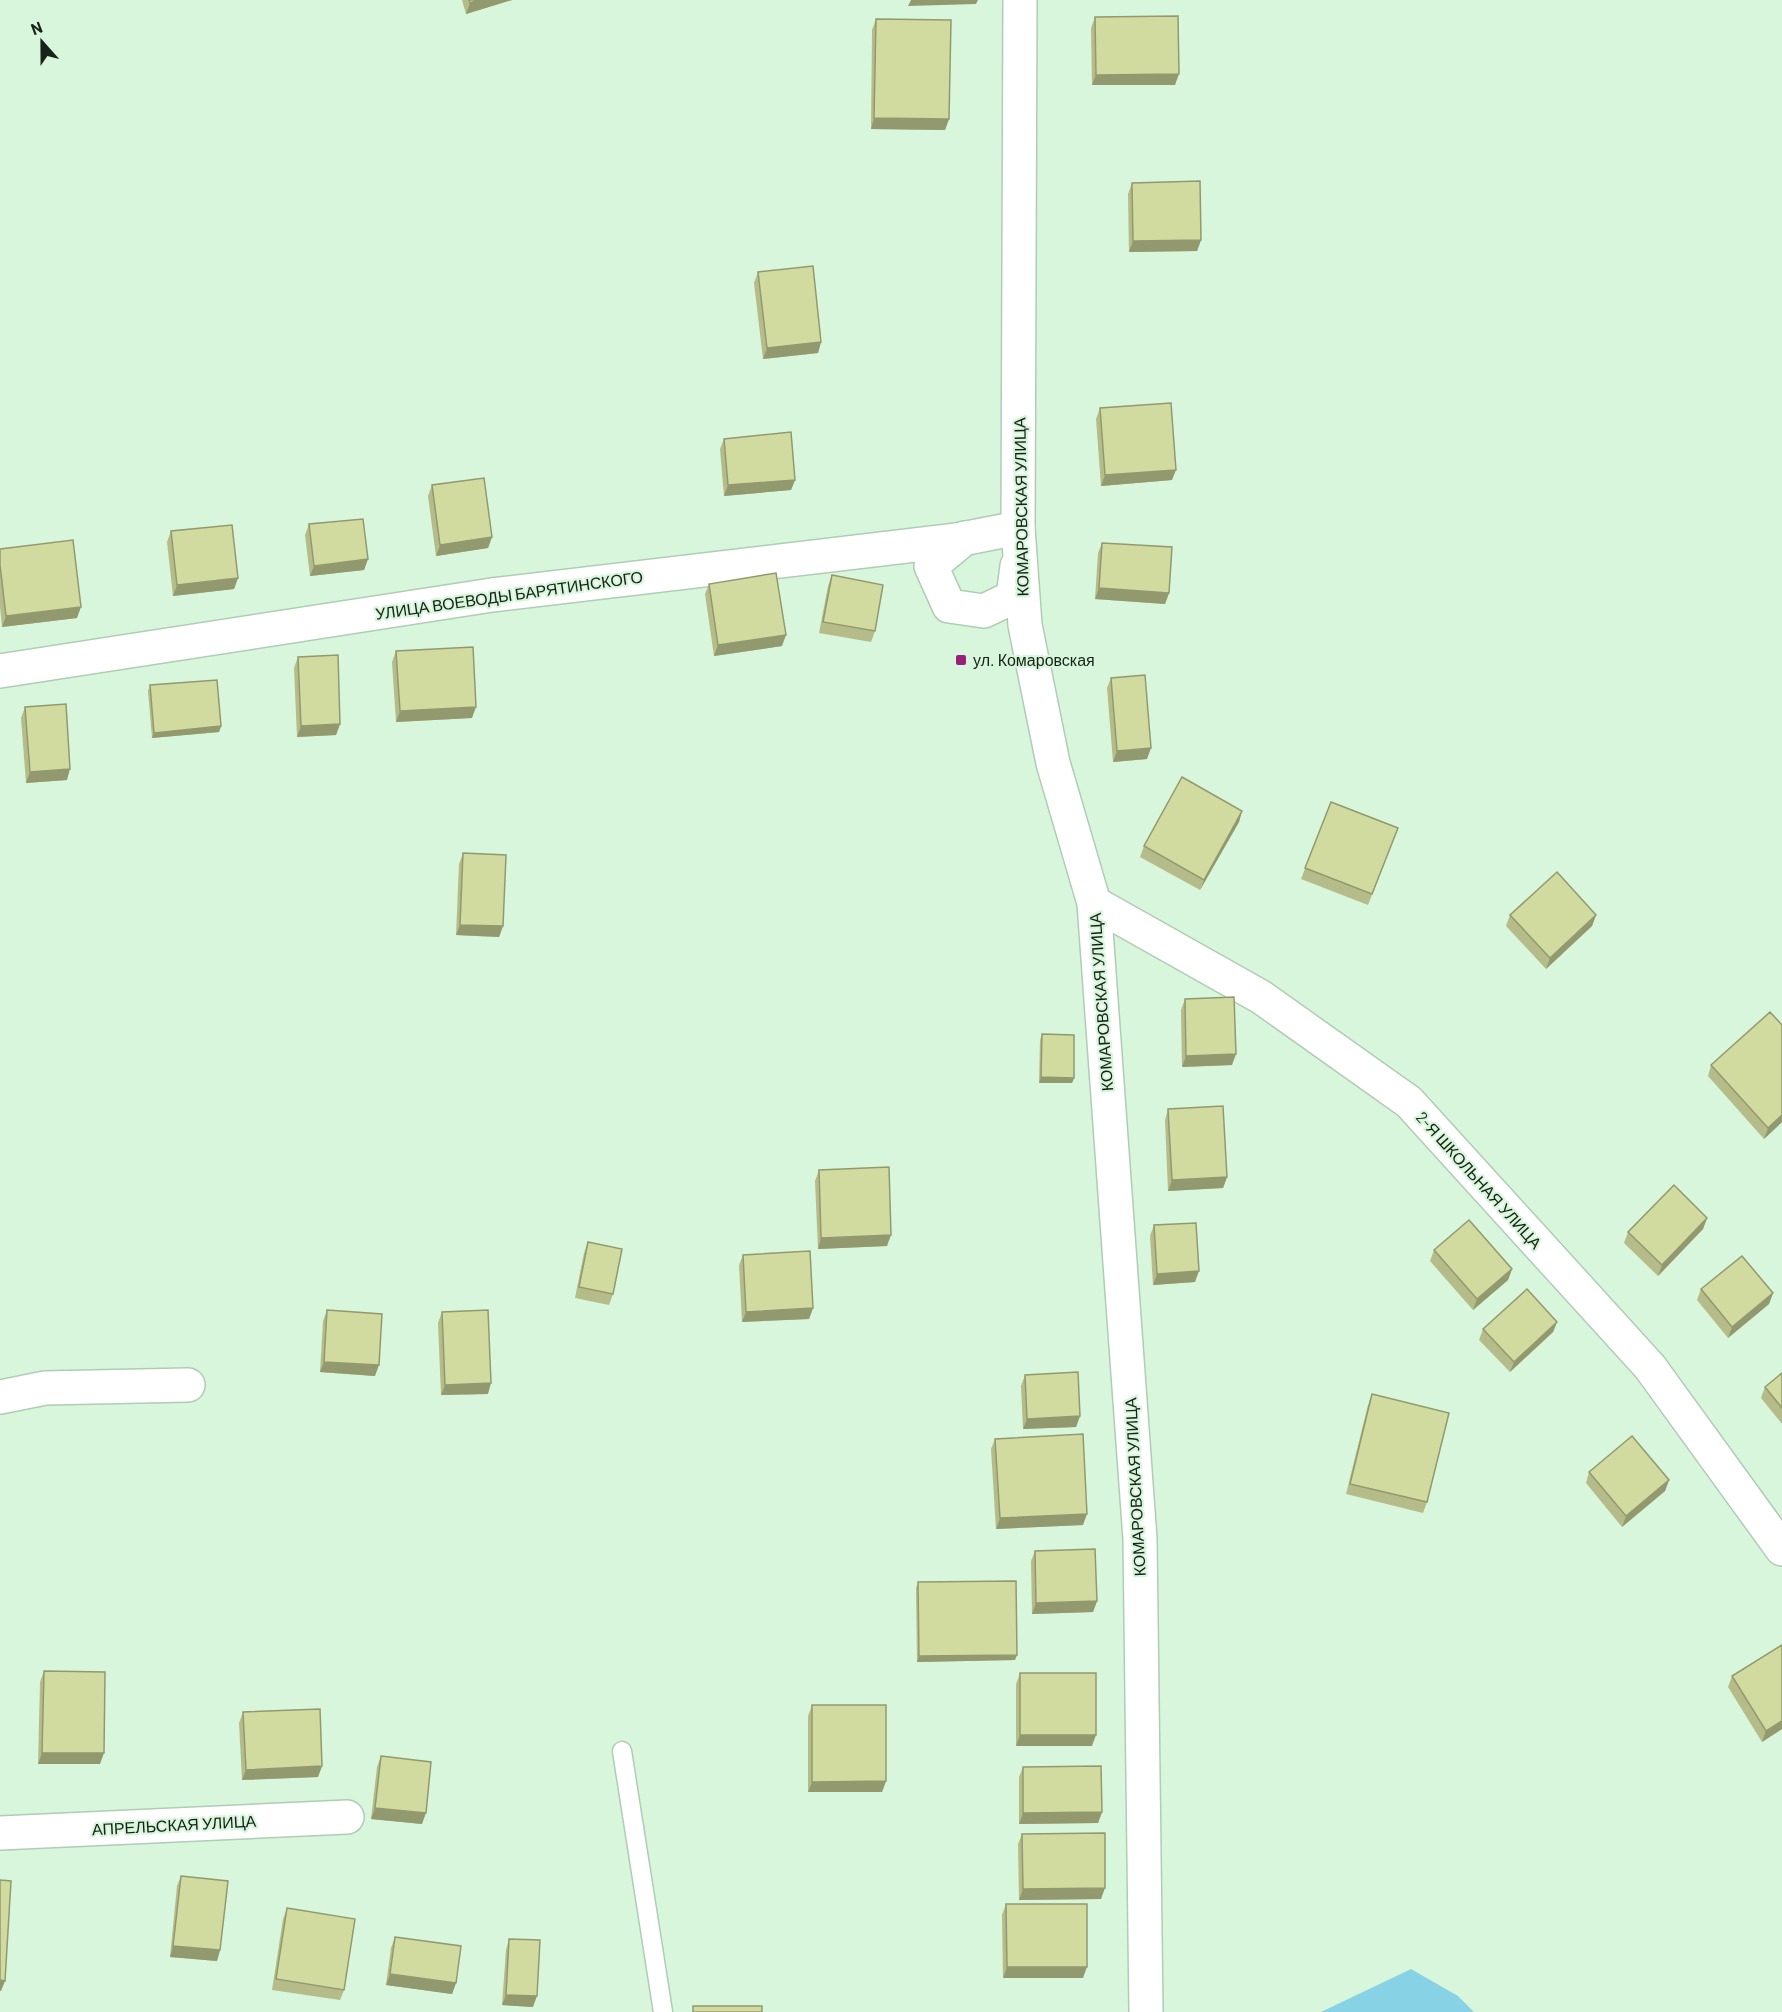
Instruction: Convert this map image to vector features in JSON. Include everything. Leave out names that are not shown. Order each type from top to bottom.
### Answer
[{"type":"street","name":"КОМАРОВСКАЯ УЛИЦА","points":[[1020,0],[1019,537],[1025,625],[1053,763],[1094,903],[1140,1539],[1146,2012]]},
{"type":"street","name":"УЛИЦА ВОЕВОДЫ БАРЯТИНСКОГО","points":[[0,671],[492,595],[965,538],[1019,537]]},
{"type":"street","points":[[965,538],[931,566],[949,606],[984,611],[1012,597],[1019,537]]},
{"type":"street","name":"2-Я ШКОЛЬНАЯ УЛИЦА","points":[[1094,903],[1261,998],[1409,1102],[1650,1367],[1782,1549]]},
{"type":"street","points":[[0,1397],[45,1388],[188,1385]]},
{"type":"street","name":"АПРЕЛЬСКАЯ УЛИЦА","points":[[0,1833],[347,1817]]},
{"type":"lane","points":[[622,1751],[663,2012]]},
{"type":"water","points":[[1411,1969],[1458,1996],[1474,2012],[1321,2012]]},
{"type":"building","points":[[1178,16],[1179,74],[1096,75],[1095,17]]},
{"type":"building","points":[[876,19],[951,20],[949,119],[874,118]]},
{"type":"building","points":[[1200,181],[1201,240],[1133,241],[1132,183]]},
{"type":"building","points":[[813,266],[821,342],[767,348],[758,272]]},
{"type":"building","points":[[1171,403],[1176,470],[1105,475],[1100,408]]},
{"type":"building","points":[[791,432],[795,480],[728,485],[724,439]]},
{"type":"building","points":[[484,478],[492,537],[440,545],[432,485]]},
{"type":"building","points":[[363,519],[368,559],[314,566],[309,524]]},
{"type":"building","points":[[232,525],[238,578],[177,585],[171,531]]},
{"type":"building","points":[[73,540],[81,607],[6,616],[0,549]]},
{"type":"building","points":[[1102,543],[1172,547],[1169,593],[1099,588]]},
{"type":"building","points":[[776,573],[786,635],[718,645],[709,584]]},
{"type":"building","points":[[832,575],[883,585],[875,631],[823,622]]},
{"type":"building","points":[[473,647],[476,707],[400,711],[396,651]]},
{"type":"building","points":[[338,655],[340,724],[301,726],[298,657]]},
{"type":"building","points":[[1145,675],[1151,748],[1117,751],[1111,678]]},
{"type":"building","points":[[217,680],[221,726],[154,733],[150,685]]},
{"type":"building","points":[[66,704],[70,769],[30,772],[25,707]]},
{"type":"building","points":[[1182,777],[1242,811],[1204,880],[1144,846]]},
{"type":"building","points":[[1331,802],[1398,828],[1372,894],[1305,868]]},
{"type":"building","points":[[463,853],[506,855],[503,926],[460,925]]},
{"type":"building","points":[[1557,872],[1596,915],[1550,958],[1510,915]]},
{"type":"building","points":[[1234,997],[1236,1054],[1186,1056],[1185,999]]},
{"type":"building","points":[[1770,1012],[1782,1025],[1782,1115],[1768,1128],[1711,1065]]},
{"type":"building","points":[[1042,1034],[1074,1035],[1074,1078],[1041,1077]]},
{"type":"building","points":[[1223,1106],[1227,1177],[1172,1180],[1168,1109]]},
{"type":"building","points":[[889,1167],[891,1235],[821,1238],[819,1170]]},
{"type":"building","points":[[1674,1185],[1707,1218],[1662,1265],[1628,1232]]},
{"type":"building","points":[[1469,1220],[1512,1269],[1477,1299],[1434,1250]]},
{"type":"building","points":[[1196,1223],[1199,1271],[1157,1274],[1154,1225]]},
{"type":"building","points":[[588,1242],[622,1249],[613,1294],[579,1287]]},
{"type":"building","points":[[810,1251],[813,1308],[746,1312],[743,1255]]},
{"type":"building","points":[[1742,1256],[1773,1293],[1732,1327],[1701,1289]]},
{"type":"building","points":[[1527,1289],[1557,1322],[1514,1362],[1483,1329]]},
{"type":"building","points":[[327,1310],[382,1314],[379,1365],[324,1362]]},
{"type":"building","points":[[488,1310],[491,1383],[445,1385],[442,1312]]},
{"type":"building","points":[[1078,1372],[1080,1416],[1027,1419],[1025,1375]]},
{"type":"building","points":[[1782,1373],[1782,1408],[1765,1387]]},
{"type":"building","points":[[1372,1394],[1449,1413],[1427,1502],[1350,1484]]},
{"type":"building","points":[[1083,1434],[1087,1514],[1000,1518],[995,1439]]},
{"type":"building","points":[[1632,1436],[1669,1480],[1626,1516],[1589,1472]]},
{"type":"building","points":[[1095,1549],[1097,1601],[1036,1603],[1035,1551]]},
{"type":"building","points":[[1016,1581],[1017,1655],[919,1656],[918,1582]]},
{"type":"building","points":[[1782,1645],[1782,1721],[1766,1731],[1732,1676]]},
{"type":"building","points":[[44,1671],[105,1672],[104,1753],[42,1753]]},
{"type":"building","points":[[1020,1673],[1096,1673],[1096,1735],[1020,1735]]},
{"type":"building","points":[[812,1705],[886,1705],[886,1781],[812,1782]]},
{"type":"building","points":[[320,1709],[322,1766],[246,1770],[243,1712]]},
{"type":"building","points":[[381,1756],[431,1762],[426,1813],[375,1808]]},
{"type":"building","points":[[1101,1766],[1102,1812],[1023,1813],[1023,1767]]},
{"type":"building","points":[[1105,1833],[1105,1888],[1023,1889],[1022,1834]]},
{"type":"building","points":[[181,1876],[228,1881],[220,1950],[173,1946]]},
{"type":"building","points":[[0,1880],[11,1881],[5,1981],[0,1980]]},
{"type":"building","points":[[1006,1904],[1087,1904],[1087,1967],[1007,1967]]},
{"type":"building","points":[[287,1908],[355,1919],[344,1990],[276,1979]]},
{"type":"building","points":[[395,1937],[461,1946],[456,1983],[390,1974]]},
{"type":"building","points":[[509,1939],[540,1940],[537,1996],[506,1995]]},
{"type":"building","points":[[693,2006],[762,2006],[762,2012],[693,2012]]},
{"type":"place","name":"ул. Комаровская","points":[[961,660]]}]
